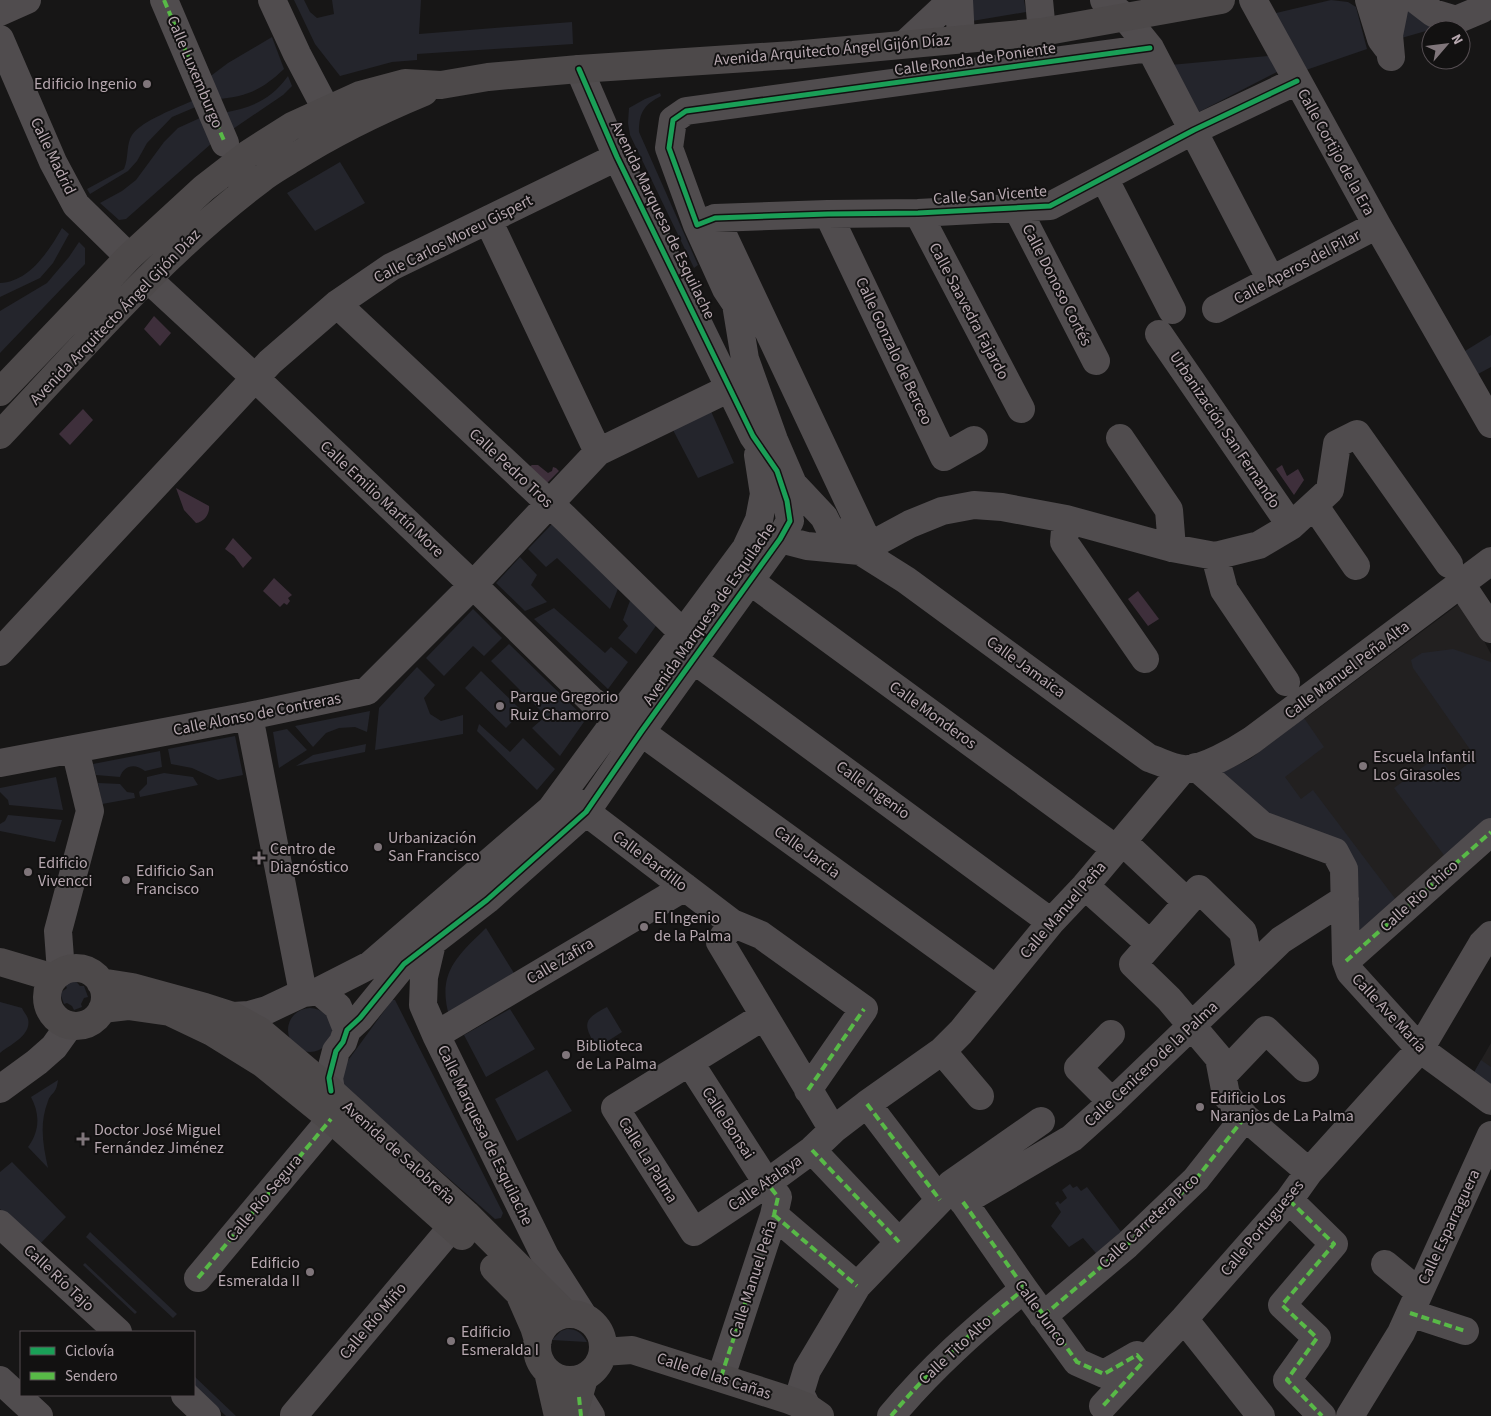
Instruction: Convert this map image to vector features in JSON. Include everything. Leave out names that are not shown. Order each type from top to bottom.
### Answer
[{"type":"main road","name":"Avenida Arquitecto Ángel Gijón Díaz","points":[[0,435],[148,279],[198,231],[261,179],[321,141],[400,102],[441,85],[488,77],[792,55],[1042,32],[1221,0]]},
{"type":"main road","name":"Avenida Arquitecto Ángel Gijón Díaz","points":[[0,392],[129,257],[204,188],[248,154],[292,126],[360,94],[406,83],[441,85]]},
{"type":"main road","points":[[0,962],[57,975],[78,968],[86,970],[94,975],[104,990],[105,999],[97,1018],[89,1024],[79,1027],[69,1026],[56,1019],[48,1006],[47,996],[49,986],[57,975]]},
{"type":"main road","name":"Avenida de Salobreña","points":[[100,982],[132,987],[233,1016],[260,1031],[330,1091],[466,1214],[575,1316],[592,1322],[601,1334],[603,1352]]},
{"type":"main road","name":"Avenida de Salobreña","points":[[102,1009],[128,1006],[170,1012],[197,1024],[262,1063],[331,1119],[452,1227],[519,1293],[534,1327],[538,1340],[539,1357],[548,1372],[558,1416]]},
{"type":"main road","points":[[538,1340],[548,1323],[556,1317],[575,1316]]},
{"type":"main road","name":"Calle de las Cañas","points":[[603,1352],[632,1350],[721,1377],[810,1413]]},
{"type":"main road","points":[[582,1404],[592,1372],[599,1364],[603,1352]]},
{"type":"main road","points":[[548,1372],[565,1380],[575,1381],[582,1404]]},
{"type":"street","points":[[0,12],[27,0]]},
{"type":"street","name":"Calle Luxemburgo","points":[[164,0],[225,143]]},
{"type":"street","points":[[272,0],[297,54],[326,109]]},
{"type":"street","points":[[905,44],[952,0]]},
{"type":"street","points":[[959,0],[961,39]]},
{"type":"street","points":[[1039,0],[1042,32]]},
{"type":"street","points":[[1104,0],[1125,17],[1150,48],[1271,280]]},
{"type":"street","name":"Calle Cortijo de la Era","points":[[1253,0],[1377,224],[1491,424]]},
{"type":"street","points":[[1369,0],[1381,39],[1390,53],[1389,35],[1396,0]]},
{"type":"street","points":[[1416,0],[1433,13],[1456,20],[1487,8]]},
{"type":"street","points":[[1436,0],[1443,8],[1456,12],[1487,8]]},
{"type":"street","name":"Calle Madrid","points":[[0,39],[53,162],[76,205],[129,257]]},
{"type":"street","name":"Calle Ronda de Poniente","points":[[802,96],[1150,48]]},
{"type":"street","name":"Avenida Marquesa de Esquilache","points":[[197,1024],[221,1025],[260,1047],[287,1054],[306,1062],[320,1059],[342,1040],[404,964],[487,900],[586,812],[641,732],[780,539],[790,521],[788,501],[777,471],[753,436],[617,157],[579,69]]},
{"type":"street","name":"Calle San Vicente","points":[[706,221],[828,214],[918,213],[1050,206],[1194,130],[1297,81]]},
{"type":"street","name":"Avenida Marquesa de Esquilache","points":[[802,96],[686,111],[674,120],[669,148],[865,549]]},
{"type":"street","name":"Calle Carlos Moreu Gispert","points":[[255,378],[270,362],[337,304],[391,267],[617,157]]},
{"type":"street","points":[[1104,178],[1172,310]]},
{"type":"street","name":"Calle Donoso Cortés","points":[[1017,208],[1096,361]]},
{"type":"street","name":"Calle Saavedra Fajardo","points":[[918,213],[1020,409]]},
{"type":"street","name":"Calle Gonzalo de Berceo","points":[[828,214],[944,457],[974,440]]},
{"type":"street","points":[[488,220],[598,452],[730,388]]},
{"type":"street","name":"Avenida Marquesa de Esquilache","points":[[706,221],[726,289],[727,316],[718,335],[709,343]]},
{"type":"street","name":"Calle Aperos del Pilar","points":[[1216,309],[1377,224]]},
{"type":"street","name":"Calle Emilio Martín More","points":[[148,279],[473,585],[591,700],[617,719]]},
{"type":"street","name":"Avenida Marquesa de Esquilache","points":[[726,289],[736,304],[745,359],[774,440],[793,484]]},
{"type":"street","name":"Calle Pedro Tros","points":[[337,304],[684,633]]},
{"type":"street","name":"Urbanización San Fernando","points":[[1160,334],[1291,526]]},
{"type":"street","points":[[0,652],[255,378]]},
{"type":"street","name":"Urbanización San Fernando","points":[[865,549],[910,524],[942,510],[974,505],[1002,507],[1066,518],[1172,548],[1215,556],[1259,545],[1291,526],[1330,490],[1337,444],[1357,434],[1455,574]]},
{"type":"street","name":"Avenida Marquesa de Esquilache","points":[[233,1016],[249,1015],[267,1010],[360,971],[375,961],[551,809],[746,548],[758,520],[764,494],[761,470],[753,436]]},
{"type":"street","points":[[1120,438],[1169,510],[1172,548]]},
{"type":"street","name":"Calle Alonso de Contreras","points":[[0,763],[249,716],[367,691],[473,585],[598,452]]},
{"type":"street","name":"Calle Jamaica","points":[[793,484],[824,517],[828,527],[865,549],[1149,758],[1190,768]]},
{"type":"street","points":[[1314,505],[1356,566]]},
{"type":"street","points":[[1066,518],[1064,542],[1145,659]]},
{"type":"street","name":"Calle Jamaica","points":[[780,539],[807,546],[865,549]]},
{"type":"street","points":[[1215,556],[1224,590],[1286,682]]},
{"type":"street","name":"Calle Manuel Peña Alta","points":[[1190,768],[1227,755],[1252,740],[1455,574],[1491,561]]},
{"type":"street","points":[[1455,574],[1491,629]]},
{"type":"street","name":"Calle Monderos","points":[[750,581],[1119,845],[1187,902]]},
{"type":"street","name":"Calle Ingenio","points":[[694,660],[1051,922]]},
{"type":"street","points":[[249,716],[311,992],[338,1007],[342,1040],[329,1078],[330,1091]]},
{"type":"street","name":"Calle Jarcia","points":[[617,719],[641,732],[995,988]]},
{"type":"street","points":[[57,975],[58,931],[90,811],[75,749]]},
{"type":"street","name":"Calle Manuel Peña","points":[[833,1130],[942,1050],[960,1032],[1051,922],[1190,768]]},
{"type":"street","name":"Calle Ave María","points":[[1190,768],[1262,825],[1335,852],[1344,868],[1346,961],[1350,972],[1420,1049],[1491,1101]]},
{"type":"street","name":"Calle Bardillo","points":[[563,791],[586,812],[732,923],[761,935],[864,1009],[808,1090]]},
{"type":"street","name":"Calle Rio Chico","points":[[1346,961],[1491,832]]},
{"type":"street","points":[[1085,886],[1150,944]]},
{"type":"street","name":"Calle Zafira","points":[[436,1035],[685,887]]},
{"type":"street","points":[[1250,970],[1243,932],[1199,889],[1133,964],[1169,999],[1219,1058],[1226,1095],[1245,1116],[1309,1172]]},
{"type":"street","name":"Calle Cenicero de la Palma","points":[[951,1195],[1072,1138],[1281,940],[1345,899]]},
{"type":"street","points":[[732,923],[720,942],[833,1130]]},
{"type":"street","name":"Calle Portugueses","points":[[1103,1406],[1184,1319],[1289,1200],[1309,1172],[1420,1049],[1482,944],[1491,935]]},
{"type":"street","name":"Calle Marquesa de Esquilache","points":[[432,943],[424,978],[423,1005],[575,1316]]},
{"type":"street","name":"Calle La Palma","points":[[694,1232],[615,1108],[764,1016]]},
{"type":"street","points":[[0,1088],[37,1062],[54,1047],[69,1026]]},
{"type":"street","points":[[1223,1075],[1266,1030],[1305,1068]]},
{"type":"street","points":[[1110,1034],[1078,1068],[1112,1102]]},
{"type":"street","points":[[942,1050],[980,1096]]},
{"type":"street","name":"Calle Bonsai","points":[[690,1063],[767,1183]]},
{"type":"street","name":"Calle Junco","points":[[867,1104],[951,1195],[1024,1289],[1077,1362],[1104,1374],[1136,1355],[1143,1362]]},
{"type":"street","name":"Calle Carretera Pico","points":[[1043,1316],[1127,1245],[1196,1179],[1245,1116]]},
{"type":"street","name":"Calle Río Segura","points":[[198,1278],[331,1119]]},
{"type":"street","name":"Calle Cenicero de la Palma","points":[[810,1413],[800,1393],[807,1370],[857,1286],[899,1242],[951,1195],[1042,1121]]},
{"type":"street","name":"Calle Atalaya","points":[[694,1232],[812,1150],[833,1130]]},
{"type":"street","name":"Calle Esparraguera","points":[[1350,1416],[1401,1333],[1491,1135]]},
{"type":"street","points":[[812,1150],[899,1242]]},
{"type":"street","name":"Calle Manuel Peña","points":[[721,1377],[774,1216],[778,1198],[767,1183]]},
{"type":"street","points":[[1289,1200],[1334,1244],[1282,1305],[1317,1338],[1287,1380],[1314,1407]]},
{"type":"street","points":[[774,1216],[857,1286]]},
{"type":"street","name":"Calle Río Tajo","points":[[0,1224],[117,1331]]},
{"type":"street","name":"Calle Río Miño","points":[[294,1415],[452,1227]]},
{"type":"street","name":"Calle Esparraguera","points":[[1385,1264],[1414,1303],[1465,1331]]},
{"type":"street","name":"Calle Tito Alto","points":[[892,1416],[914,1388],[972,1332],[1024,1289]]},
{"type":"street","points":[[1184,1319],[1260,1416]]},
{"type":"street","points":[[0,1380],[39,1416]]},
{"type":"street","points":[[186,1396],[207,1416]]},
{"type":"shaded area","points":[[294,0],[304,0],[310,12],[317,18],[334,14],[332,0],[421,0],[419,34],[572,22],[573,44],[417,54],[417,60],[392,62],[340,76],[315,44]]},
{"type":"shaded area","points":[[972,0],[1024,0],[1026,12],[972,21]]},
{"type":"shaded area","points":[[1331,0],[1348,2],[1356,7],[1367,49],[1306,70],[1272,14]]},
{"type":"shaded area","points":[[1409,11],[1426,20],[1421,20],[1421,32],[1398,39],[1403,13]]},
{"type":"shaded area","points":[[272,37],[284,69],[269,82],[254,91],[218,99],[208,78],[228,63]]},
{"type":"shaded area","points":[[1268,56],[1279,71],[1195,114],[1170,65]]},
{"type":"shaded area","points":[[288,76],[292,86],[283,95],[230,131],[223,113],[260,102],[281,85]]},
{"type":"shaded area","points":[[660,93],[661,96],[650,103],[641,114],[639,132],[698,265],[694,268],[630,135],[628,123],[629,108]]},
{"type":"shaded area","points":[[194,100],[198,106],[172,117],[147,143],[137,161],[128,171],[90,194],[87,189],[124,169],[130,139],[137,130],[161,115]]},
{"type":"shaded area","points":[[200,118],[212,143],[126,219],[119,220],[100,203],[122,191],[136,180],[164,142],[178,128]]},
{"type":"shaded area","points":[[340,162],[365,203],[315,231],[287,193]]},
{"type":"shaded area","points":[[62,228],[69,234],[53,263],[40,278],[0,297],[0,283],[20,277],[37,264]]},
{"type":"shaded area","points":[[79,242],[85,248],[85,264],[0,353],[0,311],[47,283]]},
{"type":"shaded area","points":[[154,316],[171,333],[160,346],[144,329]]},
{"type":"shaded area","points":[[1491,335],[1491,367],[1478,374],[1465,351]]},
{"type":"shaded area","points":[[83,409],[93,420],[70,445],[59,434]]},
{"type":"shaded area","points":[[710,409],[734,463],[698,478],[672,428]]},
{"type":"shaded area","points":[[532,465],[538,465],[548,473],[552,471],[553,467],[559,471],[545,485],[527,468]]},
{"type":"shaded area","points":[[1282,465],[1287,476],[1298,469],[1304,480],[1294,495],[1276,469]]},
{"type":"shaded area","points":[[176,488],[209,506],[209,512],[204,519],[196,523],[184,510]]},
{"type":"shaded area","points":[[552,524],[619,586],[610,609],[557,558],[546,567],[528,549]]},
{"type":"shaded area","points":[[233,538],[252,558],[243,568],[234,556],[225,549]]},
{"type":"shaded area","points":[[520,557],[537,575],[531,585],[547,602],[525,611],[496,583]]},
{"type":"shaded area","points":[[274,578],[292,595],[288,598],[290,601],[287,605],[284,603],[280,607],[263,591]]},
{"type":"shaded area","points":[[1138,591],[1159,619],[1148,626],[1128,599]]},
{"type":"shaded area","points":[[631,598],[658,623],[636,654],[618,638],[628,626],[623,620]]},
{"type":"shaded area","name":"Escuela Infantil Los Girasoles","points":[[1463,601],[1491,654],[1491,826],[1363,937],[1353,868],[1221,773],[1250,759]]},
{"type":"shaded area","points":[[554,608],[605,653],[611,647],[628,662],[608,689],[534,619]]},
{"type":"shaded area","points":[[473,609],[502,638],[484,656],[473,646],[444,676],[426,658]]},
{"type":"shaded area","points":[[509,644],[586,719],[560,756],[532,728],[546,716],[491,661]]},
{"type":"shaded area","points":[[1453,649],[1491,662],[1491,826],[1449,862],[1394,788],[1438,756],[1453,775],[1476,758],[1413,668],[1411,660],[1422,653]]},
{"type":"shaded area","points":[[417,667],[435,685],[424,698],[430,714],[441,721],[463,715],[463,734],[375,750],[379,708]]},
{"type":"shaded area","points":[[481,671],[522,711],[506,728],[465,688]]},
{"type":"shaded area","points":[[370,711],[367,732],[355,727],[339,728],[326,733],[313,747],[295,726]]},
{"type":"shaded area","points":[[1304,718],[1324,747],[1285,777],[1301,799],[1313,790],[1400,905],[1358,940],[1353,868],[1267,816],[1221,773],[1250,759]]},
{"type":"shaded area","points":[[479,724],[510,752],[523,738],[555,769],[537,790],[477,731]]},
{"type":"shaded area","points":[[287,729],[307,750],[279,768],[273,732]]},
{"type":"shaded area","points":[[235,736],[243,775],[218,780],[192,768],[171,764],[168,749]]},
{"type":"shaded area","points":[[366,744],[365,752],[296,766],[313,755]]},
{"type":"shaded area","points":[[160,751],[162,767],[145,771],[141,768],[130,766],[124,770],[120,777],[96,775],[93,764]]},
{"type":"shaded area","points":[[164,773],[193,777],[198,785],[140,797],[139,792],[147,784],[147,777]]},
{"type":"shaded area","points":[[56,777],[63,810],[9,805],[8,800],[0,792],[0,788]]},
{"type":"shaded area","points":[[98,783],[120,784],[127,792],[134,793],[135,798],[102,804]]},
{"type":"shaded area","points":[[8,815],[62,820],[55,842],[0,831],[0,824],[5,821]]},
{"type":"shaded area","points":[[486,928],[517,978],[450,1019],[446,1003],[447,978],[458,958]]},
{"type":"shaded area","points":[[73,978],[80,986],[84,986],[88,997],[84,998],[81,1004],[82,1007],[74,1010],[67,1003],[64,1004],[60,993],[67,988],[65,984]]},
{"type":"shaded area","points":[[392,1000],[395,1000],[503,1213],[501,1218],[495,1219],[341,1084],[344,1066]]},
{"type":"shaded area","points":[[0,1002],[22,1008],[28,1025],[24,1035],[0,1053]]},
{"type":"shaded area","points":[[607,1007],[622,1032],[597,1048],[587,1028],[587,1023],[589,1019]]},
{"type":"shaded area","points":[[310,1008],[322,1012],[328,1018],[332,1030],[328,1042],[322,1048],[310,1052],[298,1048],[292,1042],[288,1030],[292,1018],[298,1012]]},
{"type":"shaded area","points":[[510,1009],[535,1049],[486,1077],[464,1035]]},
{"type":"shaded area","points":[[1491,1043],[1491,1087],[1472,1076]]},
{"type":"shaded area","points":[[1481,1060],[1491,1067],[1491,1087],[1472,1076]]},
{"type":"shaded area","points":[[547,1070],[572,1111],[517,1141],[495,1099]]},
{"type":"shaded area","points":[[58,1080],[55,1091],[49,1098],[45,1110],[43,1126],[43,1143],[48,1168],[28,1147],[37,1129],[36,1110],[31,1097]]},
{"type":"shaded area","points":[[12,1162],[66,1217],[39,1245],[0,1209],[0,1172]]},
{"type":"shaded area","points":[[1070,1184],[1073,1188],[1077,1186],[1081,1191],[1087,1187],[1125,1237],[1101,1259],[1083,1238],[1069,1247],[1051,1226],[1061,1212],[1055,1203],[1058,1201],[1060,1204],[1067,1198],[1062,1190]]},
{"type":"shaded area","points":[[90,1232],[177,1314],[173,1318],[86,1237]]},
{"type":"shaded area","points":[[85,1263],[137,1312],[135,1314],[83,1265]]},
{"type":"shaded area","points":[[567,1329],[579,1332],[587,1342],[552,1340],[561,1331]]},
{"type":"shaded area","points":[[195,1377],[236,1416],[226,1416],[195,1387]]},
{"type":"marked path","points":[[164,0],[225,143]]},
{"type":"marked path","points":[[1346,961],[1491,832]]},
{"type":"marked path","points":[[808,1090],[864,1009]]},
{"type":"marked path","points":[[867,1104],[940,1200]]},
{"type":"marked path","points":[[1043,1316],[1127,1245],[1196,1179],[1245,1117]]},
{"type":"marked path","points":[[198,1278],[331,1119]]},
{"type":"marked path","points":[[812,1150],[899,1242]]},
{"type":"marked path","points":[[721,1377],[774,1215],[778,1197],[767,1183]]},
{"type":"marked path","points":[[1289,1200],[1334,1244],[1282,1305],[1317,1338],[1287,1380],[1322,1416]]},
{"type":"marked path","points":[[963,1202],[1077,1362],[1104,1374],[1137,1355],[1143,1362],[1103,1406]]},
{"type":"marked path","points":[[774,1215],[857,1286]]},
{"type":"marked path","points":[[891,1416],[906,1398],[954,1350],[1024,1289]]},
{"type":"marked path","points":[[1410,1313],[1465,1331]]},
{"type":"marked path","points":[[579,1397],[581,1416]]},
{"type":"cycle path","points":[[1150,48],[686,111],[673,120],[669,148],[697,225],[715,218],[918,213],[1050,206],[1194,130],[1297,81]]},
{"type":"cycle path","points":[[331,1091],[329,1078],[336,1051],[343,1042],[347,1030],[360,1018],[404,964],[487,900],[586,812],[641,732],[780,539],[790,521],[787,501],[777,471],[753,436],[617,157],[579,69]]},
{"type":"place","name":"Edificio Ingenio","points":[[147,84]]},
{"type":"place","name":"Parque Gregorio Ruiz Chamorro","points":[[500,706]]},
{"type":"place","name":"Escuela Infantil Los Girasoles","points":[[1363,766]]},
{"type":"place","name":"Urbanización San Francisco","points":[[378,847]]},
{"type":"place","name":"Centro de Diagnóstico","points":[[259,858]]},
{"type":"place","name":"Edificio Vivencci","points":[[28,872]]},
{"type":"place","name":"Edificio San Francisco","points":[[126,880]]},
{"type":"place","name":"El Ingenio de la Palma","points":[[644,927]]},
{"type":"place","name":"Biblioteca de La Palma","points":[[566,1055]]},
{"type":"place","name":"Edificio Los Naranjos de La Palma","points":[[1200,1107]]},
{"type":"place","name":"Doctor José Miguel Fernández Jiménez","points":[[83,1139]]},
{"type":"place","name":"Edificio Esmeralda II","points":[[310,1272]]},
{"type":"place","name":"Edificio Esmeralda I","points":[[451,1341]]}]
